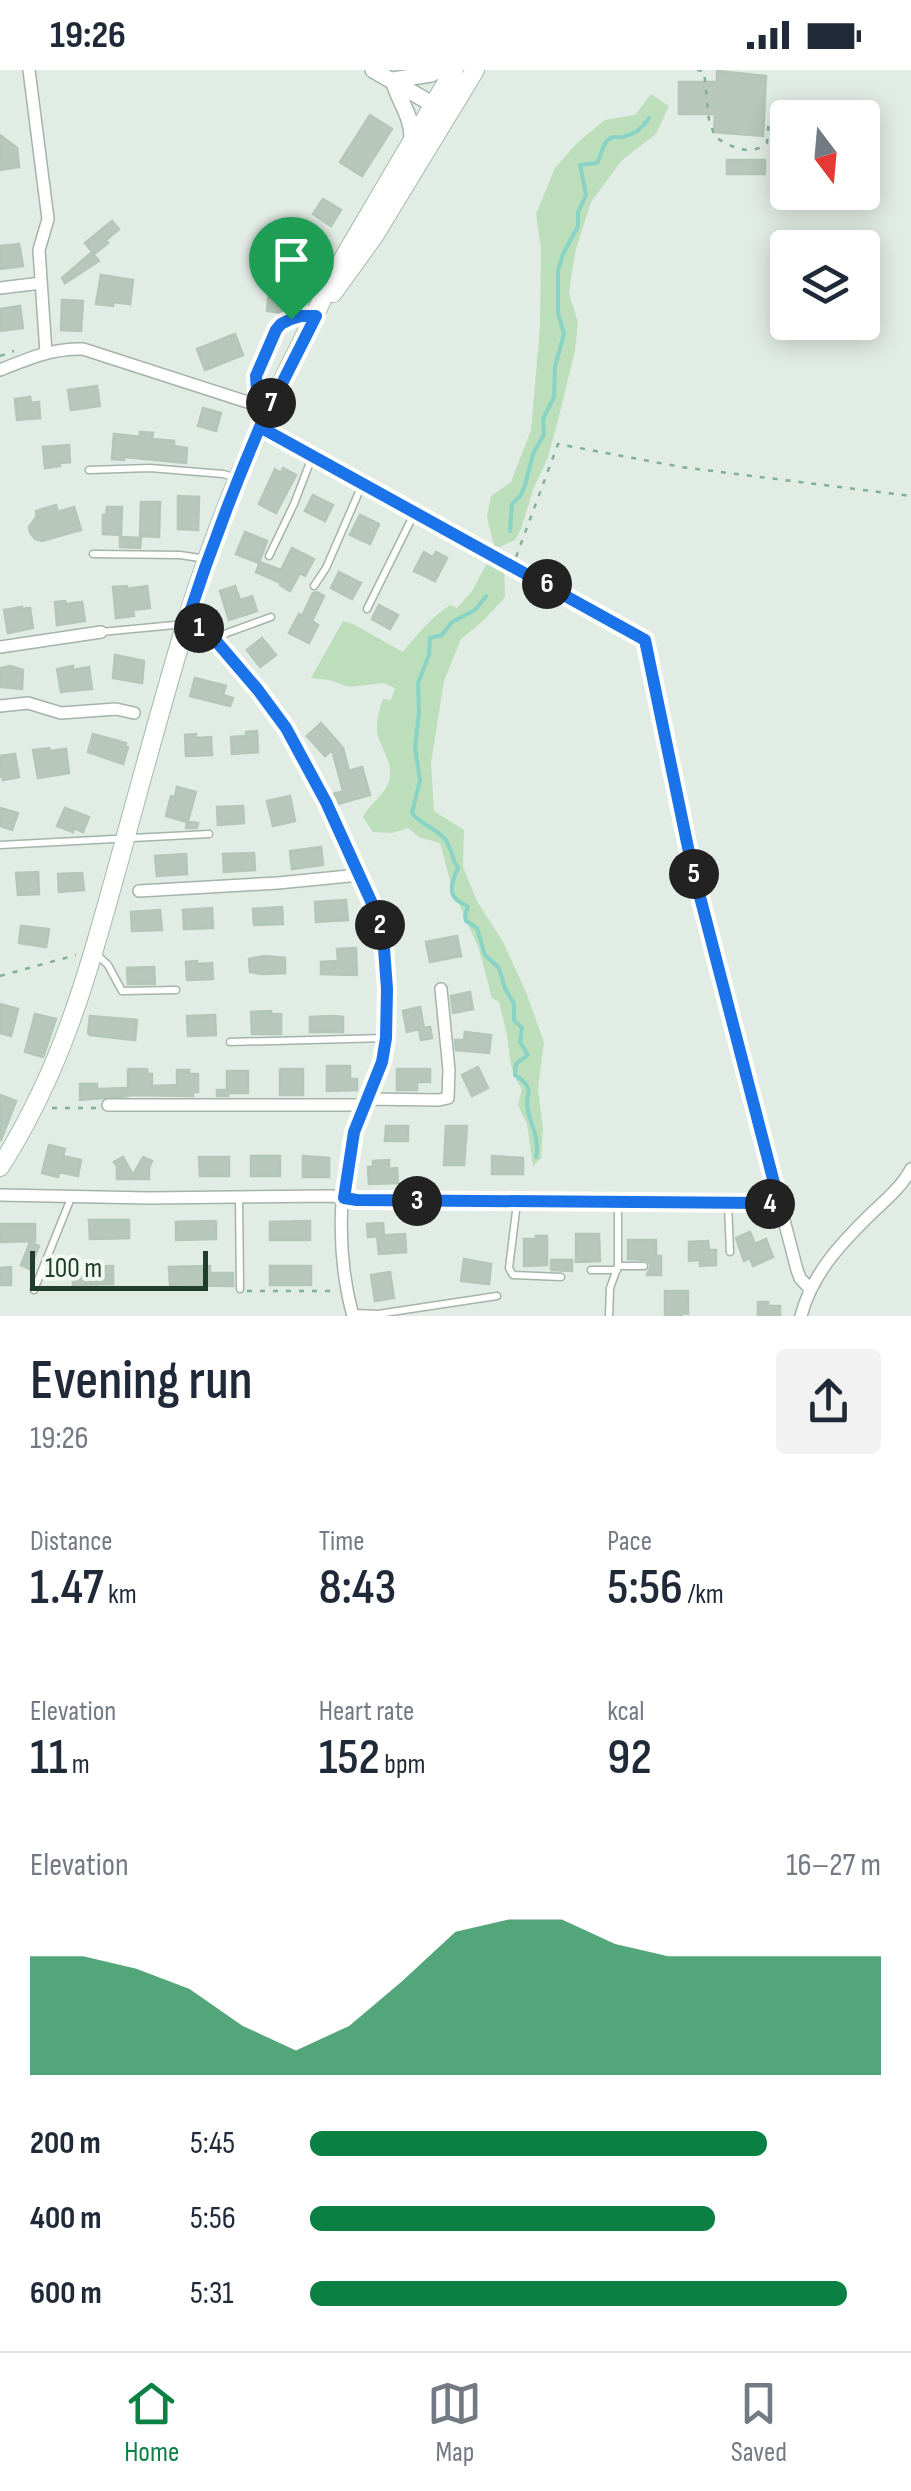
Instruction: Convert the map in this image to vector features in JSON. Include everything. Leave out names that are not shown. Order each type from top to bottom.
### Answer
[{"type":"main road","points":[[0,1167],[68,1036],[87,953],[126,839],[186,624],[207,559],[260,427],[263,407],[316,316],[374,236],[442,109],[454,70]]},
{"type":"main road","points":[[316,316],[330,280],[412,142],[475,70]]},
{"type":"street","points":[[29,70],[48,218],[39,250],[46,353]]},
{"type":"street","points":[[372,70],[442,109]]},
{"type":"street","points":[[392,80],[439,70]]},
{"type":"street","points":[[392,80],[409,114],[412,142]]},
{"type":"street","points":[[0,288],[41,283]]},
{"type":"street","points":[[0,370],[46,353],[75,349],[103,354],[263,407]]},
{"type":"street","points":[[260,427],[645,640],[691,862],[797,1270],[810,1289]]},
{"type":"street","points":[[186,624],[204,630],[216,641],[286,728],[314,778],[383,935],[386,1038],[382,1062],[350,1147],[344,1198],[342,1256],[353,1315]]},
{"type":"street","points":[[0,647],[101,632]]},
{"type":"street","points":[[0,706],[28,703],[62,713],[116,709],[134,713]]},
{"type":"street","points":[[139,891],[358,874]]},
{"type":"street","points":[[108,1105],[444,1100],[448,1098],[449,1070],[441,989]]},
{"type":"street","points":[[800,1316],[810,1289],[841,1244],[909,1177]]},
{"type":"street","points":[[0,1195],[332,1196],[357,1200],[780,1206]]},
{"type":"lane","points":[[263,407],[256,376],[276,330],[291,319],[316,316]]},
{"type":"lane","points":[[270,556],[312,456]]},
{"type":"lane","points":[[89,470],[150,468],[238,478]]},
{"type":"lane","points":[[314,586],[326,568],[362,484]]},
{"type":"lane","points":[[367,609],[415,512]]},
{"type":"lane","points":[[92,554],[207,559]]},
{"type":"lane","points":[[216,641],[271,617]]},
{"type":"lane","points":[[101,632],[186,624]]},
{"type":"lane","points":[[0,845],[209,834]]},
{"type":"lane","points":[[87,953],[108,966],[122,992],[176,990]]},
{"type":"lane","points":[[230,1042],[386,1038]]},
{"type":"lane","points":[[238,1196],[240,1289]]},
{"type":"lane","points":[[34,1290],[71,1197]]},
{"type":"lane","points":[[518,1202],[510,1273],[561,1277]]},
{"type":"lane","points":[[610,1316],[610,1288],[618,1268],[618,1203]]},
{"type":"lane","points":[[728,1203],[730,1252]]},
{"type":"lane","points":[[591,1270],[644,1266]]},
{"type":"lane","points":[[353,1315],[496,1296]]},
{"type":"path","points":[[697,70],[704,72],[708,120],[715,137],[736,148],[760,149],[767,143],[769,118]]},
{"type":"path","points":[[513,566],[558,444],[681,466],[911,496]]},
{"type":"path","points":[[0,976],[87,953]]},
{"type":"path","points":[[42,1108],[108,1105]]},
{"type":"path","points":[[240,1289],[340,1291]]},
{"type":"green space","points":[[651,94],[669,106],[656,134],[622,160],[591,202],[572,272],[569,294],[578,322],[556,428],[521,529],[515,540],[495,549],[487,517],[491,496],[511,482],[531,430],[540,327],[541,248],[536,214],[555,168],[578,142],[605,120],[635,115]]},
{"type":"green space","points":[[491,556],[504,564],[505,597],[461,639],[444,681],[431,763],[434,811],[464,830],[463,867],[477,901],[503,942],[544,1042],[538,1089],[543,1129],[541,1158],[533,1166],[527,1124],[518,1105],[522,1089],[512,1067],[499,1002],[492,998],[479,949],[452,888],[440,843],[419,837],[408,828],[392,833],[373,832],[363,817],[390,777],[377,724],[383,699],[391,700],[395,688],[383,683],[349,687],[311,678],[343,621],[403,652],[437,615],[450,605],[457,608],[472,591]]},
{"type":"building","points":[[717,71],[766,76],[763,136],[714,132],[715,114],[679,114],[679,82],[717,82]]},
{"type":"building","points":[[370,115],[392,129],[362,176],[340,162]]},
{"type":"building","points":[[0,135],[17,148],[19,167],[0,170]]},
{"type":"building","points":[[727,160],[765,160],[765,174],[727,174]]},
{"type":"building","points":[[323,199],[341,210],[331,226],[313,214]]},
{"type":"building","points":[[112,221],[119,229],[94,254],[85,243]]},
{"type":"building","points":[[19,244],[23,266],[0,269],[0,246]]},
{"type":"building","points":[[92,252],[99,261],[65,283],[62,278]]},
{"type":"building","points":[[272,266],[297,269],[289,307],[283,306],[283,313],[267,311]]},
{"type":"building","points":[[101,275],[133,280],[130,304],[96,304]]},
{"type":"building","points":[[62,300],[83,301],[81,331],[61,330]]},
{"type":"building","points":[[20,306],[23,328],[0,331],[0,309]]},
{"type":"building","points":[[235,334],[243,355],[205,370],[197,349]]},
{"type":"building","points":[[97,386],[100,406],[71,410],[68,390]]},
{"type":"building","points":[[30,397],[31,403],[39,402],[40,418],[17,420],[15,399]]},
{"type":"building","points":[[203,408],[221,413],[216,431],[198,426]]},
{"type":"building","points":[[140,432],[153,433],[152,439],[174,441],[174,446],[187,448],[186,463],[112,459],[114,434],[140,437]]},
{"type":"building","points":[[69,445],[70,462],[45,468],[43,447]]},
{"type":"building","points":[[283,468],[296,475],[276,513],[259,504],[275,469],[281,473]]},
{"type":"building","points":[[313,495],[333,505],[325,521],[305,511]]},
{"type":"building","points":[[178,496],[199,497],[198,530],[178,529]]},
{"type":"building","points":[[141,502],[160,502],[159,537],[140,536]]},
{"type":"building","points":[[56,505],[58,512],[74,507],[81,530],[42,541],[35,539],[29,527],[36,511]]},
{"type":"building","points":[[107,507],[122,507],[121,535],[103,534]]},
{"type":"building","points":[[360,515],[379,524],[370,544],[350,535]]},
{"type":"building","points":[[245,532],[267,541],[259,563],[236,554]]},
{"type":"building","points":[[120,537],[141,538],[140,548],[120,547]]},
{"type":"building","points":[[292,548],[314,559],[290,591],[256,572],[260,562],[281,570]]},
{"type":"building","points":[[424,552],[433,557],[436,552],[447,558],[435,581],[414,571]]},
{"type":"building","points":[[339,572],[361,583],[352,599],[331,588]]},
{"type":"building","points":[[147,586],[150,608],[133,610],[134,616],[116,618],[113,587]]},
{"type":"building","points":[[235,586],[240,600],[252,596],[257,611],[229,620],[220,591]]},
{"type":"building","points":[[317,592],[324,596],[312,621],[318,625],[309,643],[289,633]]},
{"type":"building","points":[[55,602],[82,602],[85,621],[57,625]]},
{"type":"building","points":[[379,605],[398,615],[390,629],[372,619]]},
{"type":"building","points":[[30,608],[33,628],[8,633],[4,610]]},
{"type":"building","points":[[262,638],[276,655],[260,667],[247,650]]},
{"type":"building","points":[[115,655],[144,661],[142,683],[113,678]]},
{"type":"building","points":[[73,666],[73,670],[89,667],[92,689],[61,692],[57,669]]},
{"type":"building","points":[[1,668],[23,670],[22,689],[0,687]]},
{"type":"building","points":[[195,678],[226,686],[223,695],[233,698],[230,706],[190,696]]},
{"type":"building","points":[[321,723],[343,748],[349,771],[362,767],[370,795],[338,804],[333,794],[343,791],[332,750],[325,756],[307,736]]},
{"type":"building","points":[[257,731],[258,752],[232,754],[231,737]]},
{"type":"building","points":[[93,734],[126,743],[123,764],[88,752]]},
{"type":"building","points":[[196,734],[196,738],[211,737],[212,755],[186,756],[185,735]]},
{"type":"building","points":[[66,749],[69,773],[38,778],[33,750]]},
{"type":"building","points":[[15,754],[19,777],[3,780],[0,756]]},
{"type":"building","points":[[177,787],[196,792],[188,821],[198,823],[197,828],[186,828],[187,822],[166,816]]},
{"type":"building","points":[[290,796],[295,821],[273,826],[267,801]]},
{"type":"building","points":[[243,806],[244,823],[218,825],[217,807]]},
{"type":"building","points":[[0,808],[18,813],[12,830],[0,826]]},
{"type":"building","points":[[65,808],[89,817],[83,832],[57,826]]},
{"type":"building","points":[[321,847],[323,865],[292,869],[290,851]]},
{"type":"building","points":[[254,853],[255,870],[224,872],[223,854]]},
{"type":"building","points":[[186,854],[187,874],[157,876],[155,856]]},
{"type":"building","points":[[38,872],[39,894],[18,895],[16,873]]},
{"type":"building","points":[[82,873],[84,890],[59,892],[58,874]]},
{"type":"building","points":[[346,900],[348,920],[316,922],[315,902]]},
{"type":"building","points":[[282,907],[283,924],[254,925],[253,909]]},
{"type":"building","points":[[212,908],[213,928],[184,929],[183,910]]},
{"type":"building","points":[[160,910],[162,930],[132,931],[131,912]]},
{"type":"building","points":[[21,926],[49,929],[46,947],[19,943]]},
{"type":"building","points":[[457,936],[461,956],[430,962],[426,942]]},
{"type":"building","points":[[356,948],[357,975],[321,974],[321,962],[338,961],[337,949]]},
{"type":"building","points":[[285,958],[285,973],[250,972],[249,959]]},
{"type":"building","points":[[186,962],[212,963],[213,979],[187,980]]},
{"type":"building","points":[[154,967],[155,984],[128,984],[127,968]]},
{"type":"building","points":[[470,992],[473,1009],[453,1013],[451,996]]},
{"type":"building","points":[[0,1004],[18,1009],[11,1036],[0,1033]]},
{"type":"building","points":[[420,1007],[424,1028],[430,1027],[432,1038],[421,1040],[419,1029],[407,1032],[403,1011]]},
{"type":"building","points":[[251,1012],[281,1014],[281,1034],[252,1034]]},
{"type":"building","points":[[35,1014],[56,1019],[43,1057],[25,1052]]},
{"type":"building","points":[[215,1015],[216,1035],[188,1036],[187,1016]]},
{"type":"building","points":[[90,1016],[137,1020],[135,1040],[90,1035]]},
{"type":"building","points":[[310,1017],[343,1017],[343,1032],[310,1032]]},
{"type":"building","points":[[465,1032],[491,1035],[489,1053],[456,1050],[455,1040],[464,1040]]},
{"type":"building","points":[[327,1066],[350,1066],[350,1079],[357,1079],[357,1090],[327,1091]]},
{"type":"building","points":[[478,1067],[488,1088],[472,1096],[462,1075]]},
{"type":"building","points":[[128,1069],[147,1069],[152,1074],[152,1086],[177,1085],[177,1070],[189,1070],[189,1074],[198,1074],[198,1092],[193,1092],[193,1096],[128,1095]]},
{"type":"building","points":[[280,1069],[303,1069],[303,1095],[280,1095]]},
{"type":"building","points":[[397,1069],[430,1069],[430,1082],[417,1082],[417,1090],[397,1090]]},
{"type":"building","points":[[227,1071],[248,1071],[248,1093],[217,1096],[217,1090],[227,1090]]},
{"type":"building","points":[[80,1084],[97,1084],[97,1089],[128,1088],[128,1096],[80,1100]]},
{"type":"building","points":[[0,1095],[16,1101],[1,1140],[0,1140]]},
{"type":"building","points":[[386,1126],[408,1126],[408,1141],[385,1141]]},
{"type":"building","points":[[446,1126],[467,1126],[464,1165],[444,1165]]},
{"type":"building","points":[[49,1145],[65,1149],[63,1156],[81,1160],[78,1176],[42,1173]]},
{"type":"building","points":[[251,1156],[280,1156],[280,1176],[251,1176]]},
{"type":"building","points":[[303,1156],[329,1158],[329,1177],[303,1177]]},
{"type":"building","points":[[492,1156],[523,1158],[523,1174],[492,1174]]},
{"type":"building","points":[[123,1157],[133,1175],[143,1157],[152,1161],[149,1179],[117,1179],[114,1162]]},
{"type":"building","points":[[199,1157],[229,1157],[229,1176],[200,1176]]},
{"type":"building","points":[[389,1160],[389,1169],[397,1168],[398,1183],[369,1184],[368,1167],[373,1167],[373,1161]]},
{"type":"building","points":[[89,1220],[129,1220],[129,1238],[90,1239]]},
{"type":"building","points":[[216,1221],[216,1239],[176,1240],[176,1222]]},
{"type":"building","points":[[310,1221],[310,1240],[270,1240],[270,1222]]},
{"type":"building","points":[[383,1223],[384,1236],[368,1237],[367,1224]]},
{"type":"building","points":[[0,1224],[35,1224],[35,1241],[0,1242]]},
{"type":"building","points":[[750,1232],[755,1244],[766,1239],[773,1257],[753,1266],[750,1258],[744,1261],[736,1238]]},
{"type":"building","points":[[405,1234],[406,1252],[379,1254],[377,1236]]},
{"type":"building","points":[[576,1234],[599,1234],[600,1261],[576,1262]]},
{"type":"building","points":[[547,1236],[547,1265],[524,1266],[524,1239]]},
{"type":"building","points":[[628,1240],[656,1240],[661,1275],[647,1275],[651,1265],[647,1260],[628,1259]]},
{"type":"building","points":[[708,1241],[709,1250],[716,1250],[716,1265],[700,1266],[700,1260],[689,1261],[689,1242]]},
{"type":"building","points":[[30,1242],[39,1246],[30,1269],[21,1265]]},
{"type":"building","points":[[464,1259],[491,1264],[489,1284],[461,1281]]},
{"type":"building","points":[[551,1260],[572,1260],[572,1271],[551,1270]]},
{"type":"building","points":[[113,1266],[113,1284],[73,1285],[73,1267]]},
{"type":"building","points":[[210,1266],[210,1273],[233,1273],[233,1286],[170,1285],[169,1267]]},
{"type":"building","points":[[270,1266],[311,1266],[311,1285],[270,1285]]},
{"type":"building","points":[[11,1267],[11,1285],[0,1285],[0,1268]]},
{"type":"building","points":[[390,1272],[394,1298],[375,1301],[371,1275]]},
{"type":"building","points":[[665,1291],[688,1291],[688,1314],[665,1316]]},
{"type":"building","points":[[758,1302],[780,1306],[780,1316],[758,1316]]},
{"type":"waterway","points":[[510,531],[512,504],[525,485],[533,454],[544,434],[543,419],[554,397],[555,366],[564,334],[558,313],[558,271],[578,226],[578,212],[586,195],[580,165],[597,163],[609,139],[635,132],[649,118]]},
{"type":"waterway","points":[[486,596],[475,610],[452,622],[442,635],[430,638],[429,655],[418,683],[415,747],[420,780],[412,813],[449,845],[458,868],[452,893],[468,907],[466,921],[477,928],[485,955],[499,968],[514,1004],[514,1020],[522,1028],[520,1042],[528,1055],[516,1064],[515,1075],[529,1091],[536,1157]]},
{"type":"route","points":[[316,316],[260,427],[645,640],[691,862],[780,1206],[344,1198],[350,1147],[382,1062],[386,1038],[383,935],[326,802],[286,728],[216,641],[204,630],[186,624],[207,559],[238,478],[268,408],[258,406],[256,376],[276,330],[291,319],[316,316]]}]
